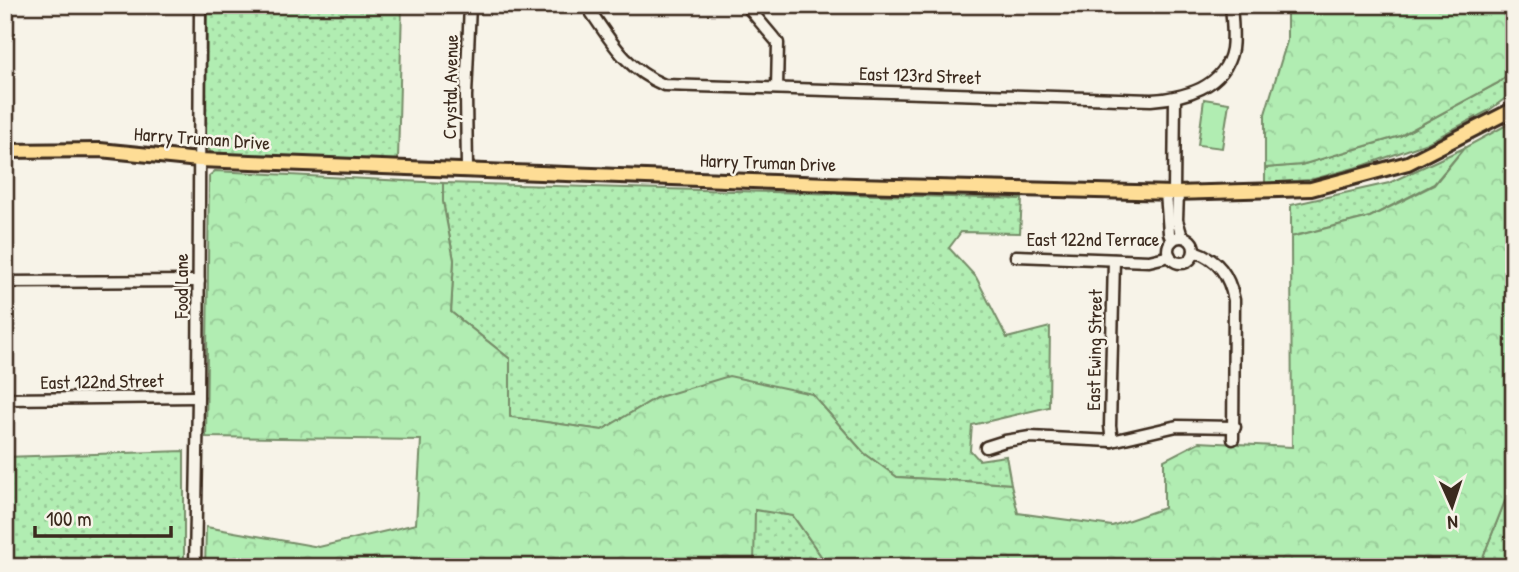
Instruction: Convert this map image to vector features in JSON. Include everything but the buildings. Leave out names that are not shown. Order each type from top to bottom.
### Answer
[{"type":"main road","name":"Harry Truman Drive","points":[[5,151],[100,150],[199,160],[855,185],[1173,193],[1311,189],[1408,163],[1514,109]]},
{"type":"street","name":"Food Lane","points":[[195,567],[200,5]]},
{"type":"street","name":"Crystal Avenue","points":[[467,169],[470,5]]},
{"type":"street","name":"East 123rd Street","points":[[586,5],[624,59],[645,77],[664,85],[1175,99]]},
{"type":"street","points":[[746,5],[778,43],[778,88]]},
{"type":"street","points":[[1231,5],[1232,50],[1224,68],[1203,89],[1175,99],[1173,193],[1169,233],[1177,239],[1189,240],[1194,251],[1213,259],[1228,278],[1234,300],[1233,439]]},
{"type":"street","points":[[1177,239],[1169,247],[1170,256],[1176,262],[1191,258],[1194,251]]},
{"type":"street","name":"East 122nd Terrace","points":[[1016,256],[1149,261],[1170,256]]},
{"type":"street","name":"East Ewing Street","points":[[1112,441],[1110,426],[1114,260]]},
{"type":"street","points":[[5,282],[199,281]]},
{"type":"street","name":"East 122nd Street","points":[[5,400],[198,397]]},
{"type":"street","points":[[986,447],[1030,437],[1112,441],[1177,426],[1234,427]]},
{"type":"green space","points":[[207,5],[402,5],[398,161],[211,153],[206,145]]},
{"type":"green space","points":[[1287,5],[1514,5],[1514,69],[1498,83],[1400,136],[1301,165],[1265,168],[1265,114],[1287,41]]},
{"type":"green space","points":[[1514,69],[1514,92],[1488,111],[1427,143],[1365,165],[1310,180],[1265,183],[1265,168],[1301,165],[1400,136],[1498,83]]},
{"type":"green space","points":[[1204,99],[1229,103],[1222,148],[1198,145]]},
{"type":"green space","points":[[1514,121],[1514,478],[1479,567],[843,567],[826,563],[793,516],[755,510],[754,567],[205,567],[206,527],[319,547],[416,524],[421,440],[206,437],[209,176],[215,171],[443,183],[443,202],[454,260],[451,312],[510,359],[510,417],[602,430],[656,398],[729,376],[812,394],[864,453],[897,477],[1011,484],[1018,513],[1112,526],[1164,508],[1164,460],[1199,442],[1292,447],[1291,237],[1370,217],[1434,185],[1464,148]]},
{"type":"green space","points":[[1464,148],[1434,184],[1370,217],[1291,237],[1291,205],[1389,183]]},
{"type":"green space","points":[[443,183],[1022,199],[1020,233],[961,232],[949,248],[976,277],[1007,338],[1050,327],[1049,407],[972,425],[970,450],[979,460],[1006,456],[1011,484],[897,477],[864,453],[812,394],[656,398],[602,430],[510,417],[510,359],[451,312],[454,260],[443,202]]},
{"type":"green space","points":[[184,451],[184,567],[5,567],[5,457]]},
{"type":"green space","points":[[1514,478],[1514,567],[1479,567]]},
{"type":"green space","points":[[754,509],[793,516],[826,563],[843,567],[754,567]]}]
